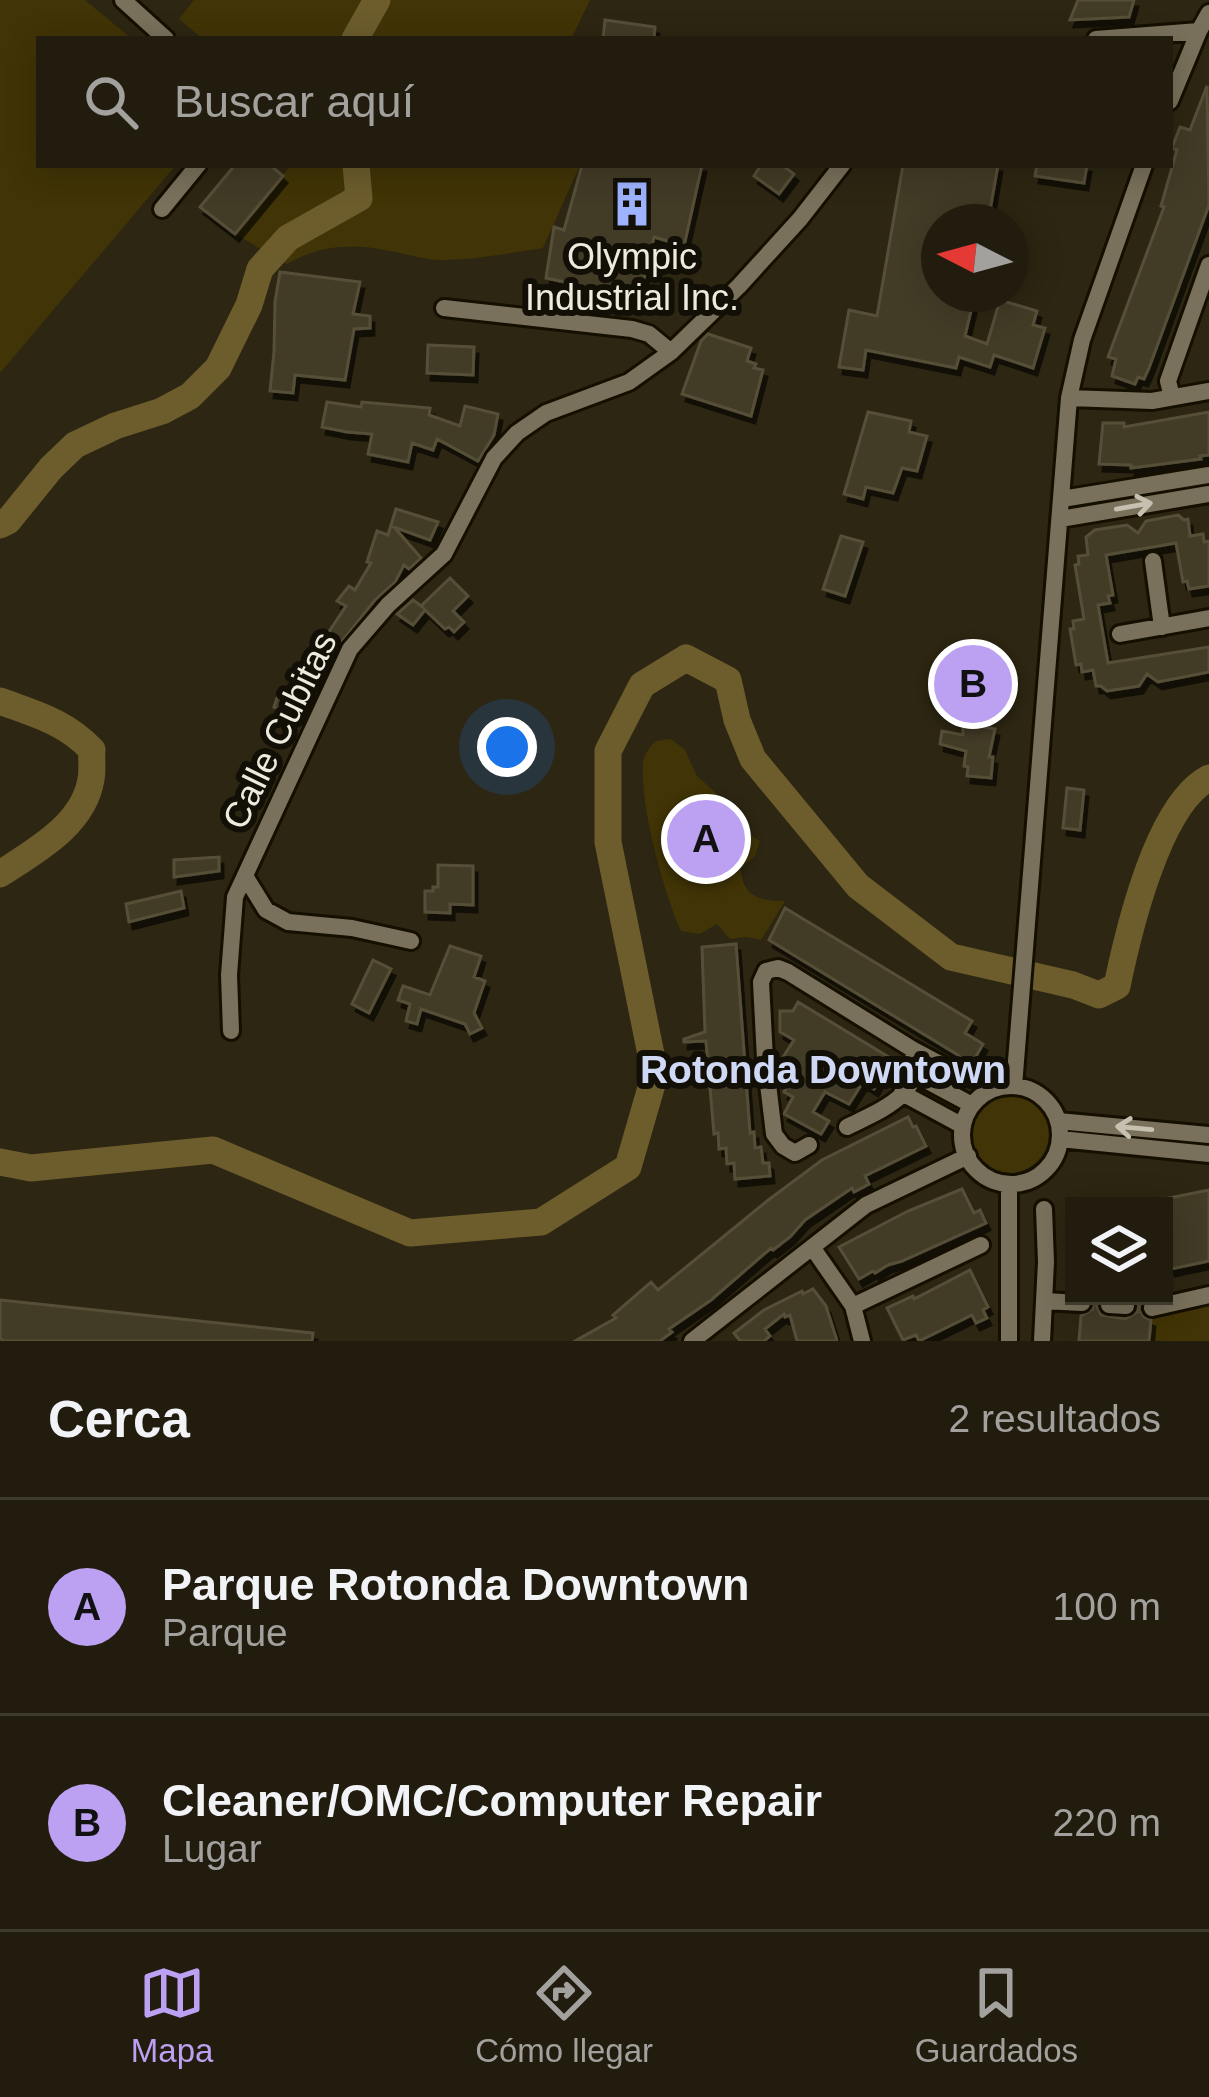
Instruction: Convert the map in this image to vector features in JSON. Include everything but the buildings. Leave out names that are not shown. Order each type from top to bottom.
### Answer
[{"type":"street","points":[[123,0],[163,36]]},
{"type":"street","points":[[1173,94],[1209,14]]},
{"type":"street","points":[[1140,36],[1198,32]]},
{"type":"street","points":[[162,209],[196,168]]},
{"type":"street","name":"Calle Cubitas","points":[[231,1031],[229,975],[235,897],[350,649],[388,604],[444,554],[494,458],[518,433],[546,412],[629,382],[670,352],[800,220],[840,168]]},
{"type":"street","points":[[1014,1086],[1070,398],[1082,340],[1143,168]]},
{"type":"street","points":[[1170,389],[1209,265]]},
{"type":"street","points":[[444,308],[632,329],[649,334],[670,352]]},
{"type":"street","points":[[1070,398],[1127,401],[1170,389],[1209,391]]},
{"type":"street","points":[[1062,499],[1209,476]]},
{"type":"street","points":[[1060,519],[1209,494]]},
{"type":"street","points":[[1153,562],[1162,626]]},
{"type":"street","points":[[1120,634],[1209,618]]},
{"type":"street","points":[[245,875],[266,910],[288,922],[352,928],[411,941]]},
{"type":"street","points":[[808,1145],[795,1153],[788,1151],[774,1134],[761,982],[766,971],[788,972],[942,1065]]},
{"type":"street","points":[[847,1126],[883,1108],[910,1084],[912,1048]]},
{"type":"street","points":[[910,1084],[967,1116]]},
{"type":"street","points":[[1014,1086],[1028,1088],[1046,1100],[1059,1130],[1054,1158],[1039,1175],[1009,1184],[986,1177],[963,1142],[967,1116],[993,1089],[1014,1086]]},
{"type":"street","points":[[1059,1130],[1209,1135]]},
{"type":"street","points":[[1059,1130],[1209,1154]]},
{"type":"street","points":[[702,1338],[866,1205],[968,1156]]},
{"type":"street","points":[[1009,1184],[1009,1341]]},
{"type":"street","points":[[1042,1341],[1044,1209]]},
{"type":"street","points":[[853,1306],[982,1245]]},
{"type":"street","points":[[812,1246],[853,1306],[862,1341]]},
{"type":"street","points":[[1152,1308],[1209,1295]]},
{"type":"street","points":[[1044,1301],[1065,1302]]},
{"type":"shaded area","points":[[0,0],[85,0],[128,36],[36,36],[36,168],[173,168],[0,373]]},
{"type":"shaded area","points":[[194,0],[590,0],[572,36],[199,36],[179,19]]},
{"type":"shaded area","points":[[289,168],[579,168],[543,248],[441,260],[340,247],[287,264],[235,234]]},
{"type":"shaded area","points":[[671,739],[685,750],[697,776],[716,793],[738,827],[760,841],[755,856],[741,868],[744,885],[760,898],[785,901],[761,940],[730,939],[717,924],[700,934],[681,931],[654,849],[643,782],[647,752],[656,741]]},
{"type":"shaded area","points":[[1009,1093],[1037,1105],[1049,1133],[1037,1161],[1009,1173],[981,1161],[969,1133],[981,1105]]},
{"type":"shaded area","points":[[1209,1304],[1209,1341],[1151,1341],[1152,1317]]},
{"type":"waterway","points":[[357,36],[377,0]]},
{"type":"waterway","points":[[0,525],[75,445],[190,396],[218,368],[249,305],[260,269],[288,238],[359,198],[356,168]]},
{"type":"waterway","points":[[0,1162],[31,1168],[213,1150],[410,1233],[541,1222],[628,1167],[655,1074],[608,842],[608,751],[642,685],[686,658],[728,680],[753,759],[858,886],[951,957],[1099,995],[1117,986],[1137,904],[1160,841],[1191,792],[1209,778]]},
{"type":"waterway","points":[[0,701],[61,726],[92,750],[91,779],[79,810],[56,835],[0,874]]},
{"type":"place","name":"Olympic Industrial Inc.","points":[[632,204]]},
{"type":"place","name":"Cleaner/OMC/Computer Repair","points":[[973,684]]},
{"type":"place","name":"Parque Rotonda Downtown","points":[[706,839]]},
{"type":"district","name":"Rotonda Downtown","points":[[823,1069]]}]
